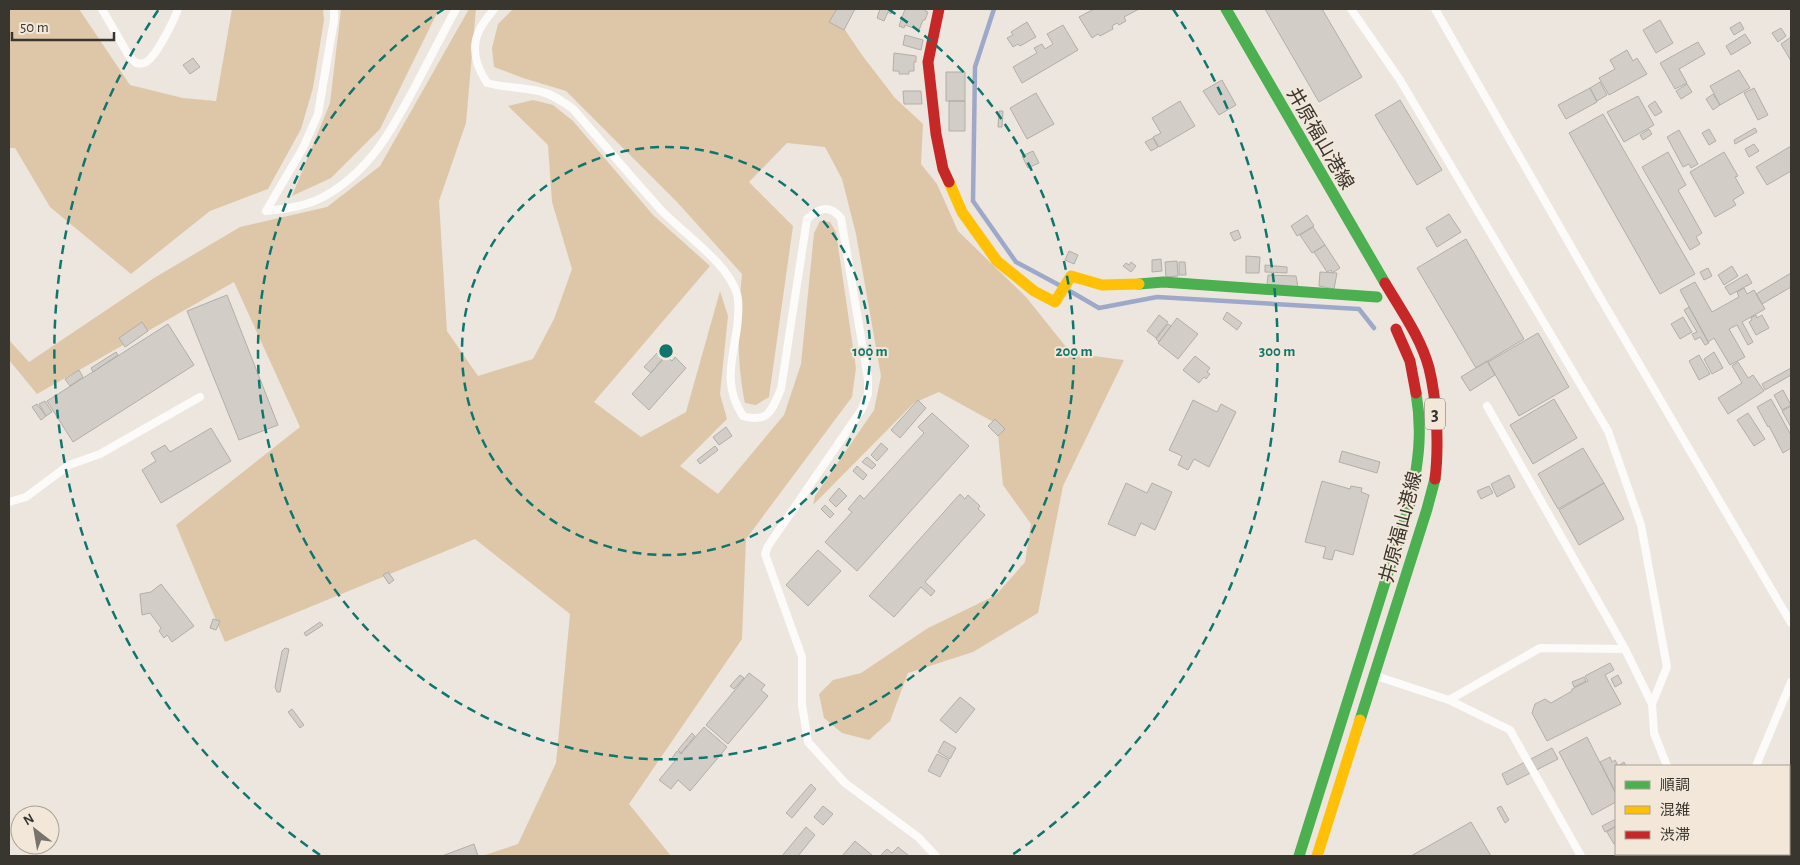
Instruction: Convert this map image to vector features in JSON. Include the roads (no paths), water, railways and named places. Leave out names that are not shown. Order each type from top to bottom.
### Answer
[{"type":"main road","points":[[939,9],[928,62],[942,169],[962,212],[997,260],[1034,291],[1055,302],[1071,276],[1102,285],[1163,282],[1377,297]]},
{"type":"main road","name":"井原福山港線","points":[[1226,9],[1415,334],[1429,368],[1435,401],[1435,478],[1317,856]]},
{"type":"main road","name":"井原福山港線","points":[[1299,856],[1410,504],[1417,472],[1419,436],[1413,375],[1399,335],[1390,320]]},
{"type":"lane","points":[[102,9],[129,56],[136,63],[144,63],[152,57],[178,9]]},
{"type":"lane","points":[[334,9],[334,20],[318,114],[303,148],[266,211],[292,208],[324,197],[354,175],[377,151],[394,126],[456,9]]},
{"type":"lane","points":[[494,9],[479,30],[474,48],[478,68],[486,83],[541,92],[559,99],[573,110],[663,212],[722,269],[731,282],[737,294],[739,314],[730,377],[731,390],[735,404],[742,416],[754,420],[763,418],[771,410],[781,389],[807,219],[816,211],[826,208],[835,212],[841,218],[868,379],[868,394],[862,409],[768,546],[765,554],[802,657],[802,705],[808,742],[845,783],[918,837],[936,856]]},
{"type":"lane","points":[[1350,9],[1400,80],[1608,431],[1641,525],[1667,667],[1652,704]]},
{"type":"lane","points":[[1435,9],[1597,292],[1791,623]]},
{"type":"lane","points":[[9,502],[26,497],[69,465],[100,454],[200,397]]},
{"type":"lane","points":[[1487,406],[1625,649],[1652,704],[1654,733],[1668,765]]},
{"type":"lane","points":[[1450,700],[1540,648],[1625,649]]},
{"type":"lane","points":[[1357,672],[1375,675],[1450,700],[1510,730],[1581,856]]},
{"type":"lane","points":[[1756,765],[1791,682]]},
{"type":"waterway","points":[[994,9],[975,67],[973,201],[1016,262],[1059,285]]},
{"type":"waterway","points":[[1068,290],[1099,308],[1157,297],[1359,309],[1374,328]]}]
